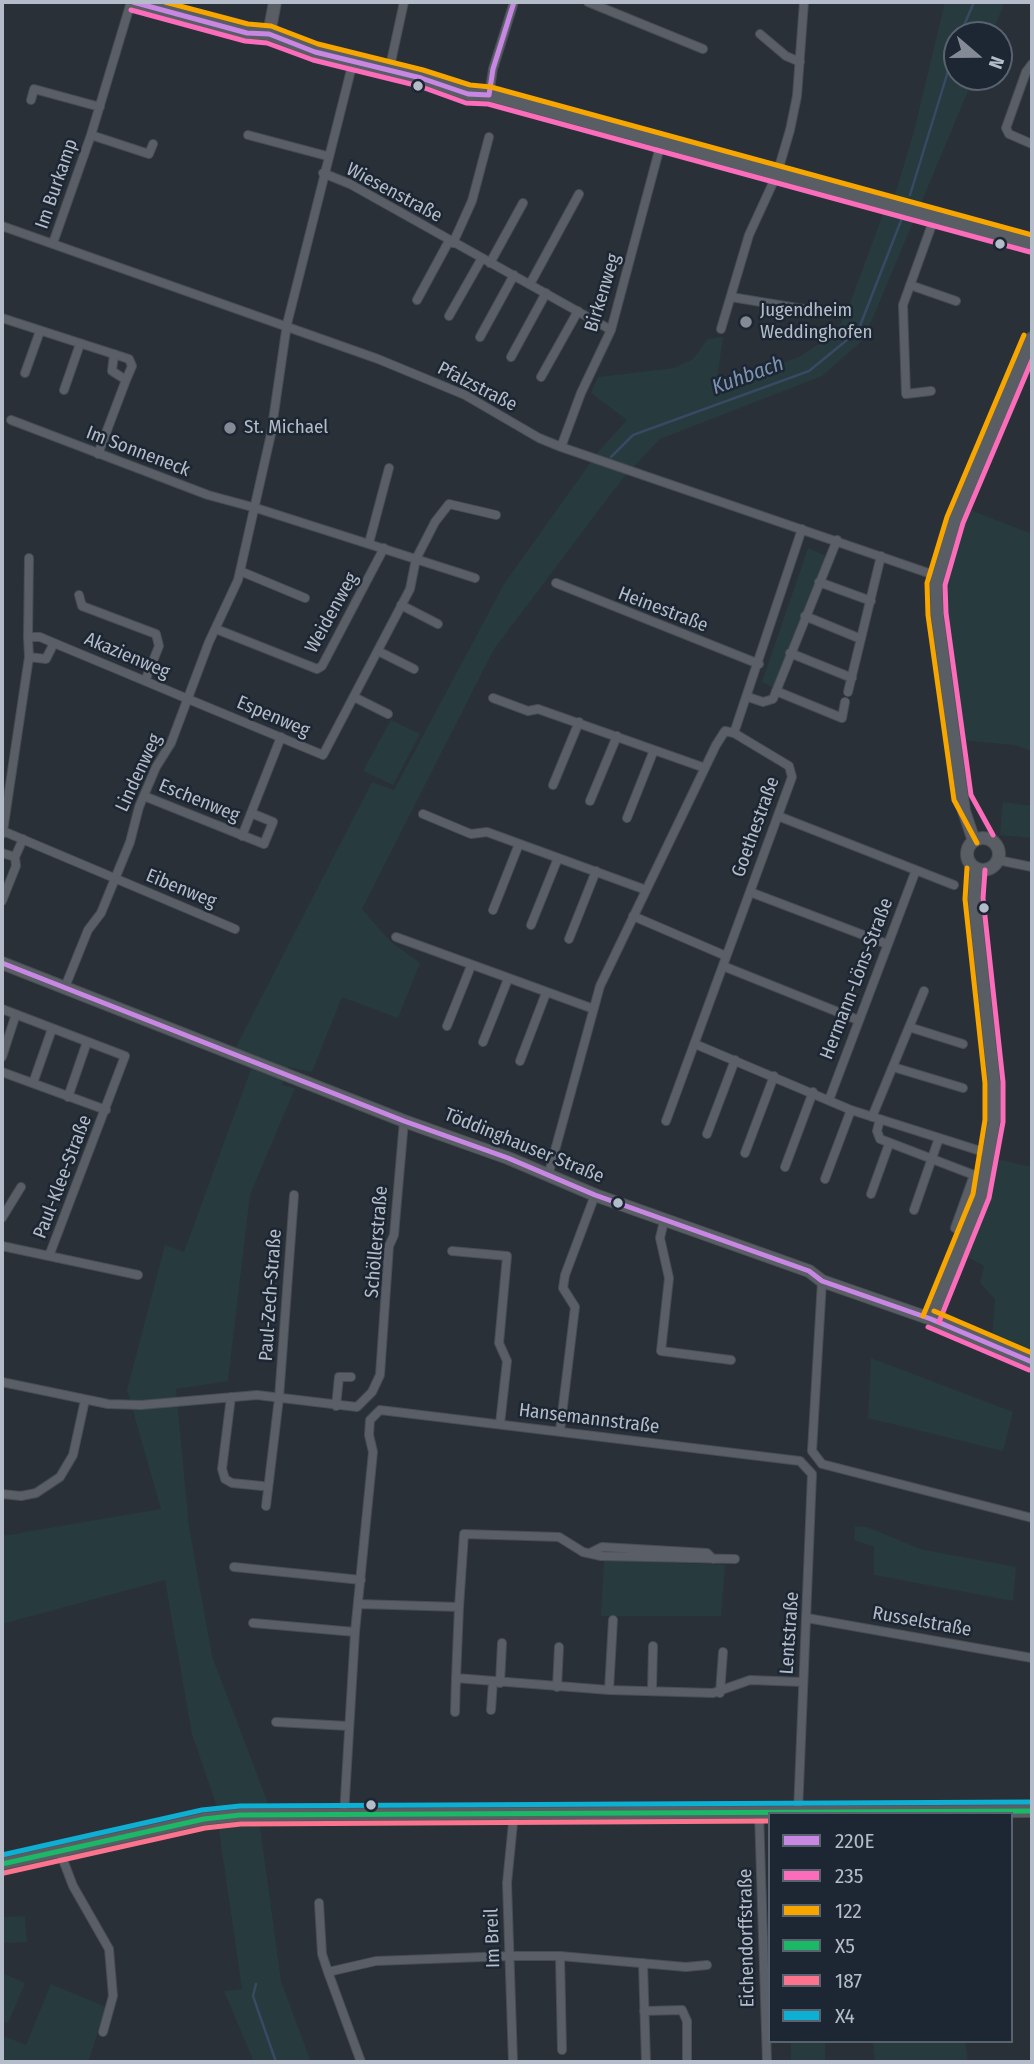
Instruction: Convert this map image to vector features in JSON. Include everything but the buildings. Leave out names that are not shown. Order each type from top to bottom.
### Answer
[{"type":"street","points":[[132,2],[247,33],[269,34],[287,43],[421,78],[468,94],[489,95],[1032,244]]},
{"type":"street","name":"Im Burkamp","points":[[53,243],[91,135],[132,2]]},
{"type":"street","points":[[269,34],[275,2]]},
{"type":"street","points":[[389,71],[404,2]]},
{"type":"street","points":[[489,95],[493,69],[514,2]]},
{"type":"street","points":[[588,2],[703,49]]},
{"type":"street","points":[[721,329],[749,235],[777,174],[790,130],[800,62],[804,2]]},
{"type":"street","points":[[760,34],[786,55],[800,62]]},
{"type":"street","name":"Lindenweg","points":[[65,987],[88,930],[101,913],[144,796],[171,743],[240,571],[256,508],[277,396],[287,324],[327,156],[353,62]]},
{"type":"street","points":[[1032,64],[1026,72],[1006,128],[1009,134],[1032,144]]},
{"type":"street","points":[[31,100],[34,89],[100,107]]},
{"type":"street","name":"Im Burkamp","points":[[91,135],[149,154],[153,144]]},
{"type":"street","points":[[248,135],[327,156]]},
{"type":"street","points":[[451,242],[472,201],[489,137]]},
{"type":"street","name":"Birkenweg","points":[[561,447],[581,393],[611,330],[661,143]]},
{"type":"street","name":"Wiesenstraße","points":[[323,173],[350,184],[611,330]]},
{"type":"street","points":[[530,284],[579,194]]},
{"type":"street","points":[[490,263],[523,203]]},
{"type":"street","points":[[931,391],[906,394],[903,305],[935,216]]},
{"type":"street","name":"Pfalzstraße","points":[[2,226],[287,324],[465,395],[539,438],[561,447],[937,576]]},
{"type":"street","name":"Wiesenstraße","points":[[417,300],[451,242]]},
{"type":"street","points":[[449,316],[482,258]]},
{"type":"street","points":[[480,337],[514,275]]},
{"type":"street","points":[[909,285],[956,301]]},
{"type":"street","points":[[511,358],[546,293]]},
{"type":"street","points":[[730,297],[803,309]]},
{"type":"street","points":[[541,377],[578,311]]},
{"type":"street","points":[[2,318],[131,361],[98,454]]},
{"type":"street","points":[[25,373],[40,331]]},
{"type":"street","points":[[980,840],[963,798],[937,614],[937,576],[955,520],[1032,338]]},
{"type":"street","points":[[64,390],[80,344]]},
{"type":"street","points":[[114,354],[112,372],[126,380]]},
{"type":"street","name":"Im Sonneneck","points":[[11,421],[208,495],[256,508]]},
{"type":"street","points":[[369,543],[389,468]]},
{"type":"street","name":"Espenweg","points":[[188,699],[323,755],[410,589],[416,559],[449,504],[496,515]]},
{"type":"street","points":[[256,508],[475,578]]},
{"type":"street","points":[[548,1176],[591,1008],[722,733],[734,733],[760,664],[802,529]]},
{"type":"street","points":[[748,697],[768,702],[776,691],[836,540]]},
{"type":"street","name":"Weidenweg","points":[[216,629],[317,669],[322,666],[384,548]]},
{"type":"street","points":[[848,692],[881,556]]},
{"type":"street","points":[[29,558],[29,657],[2,833],[23,839],[115,879]]},
{"type":"street","points":[[240,571],[305,598]]},
{"type":"street","points":[[819,582],[871,601]]},
{"type":"street","name":"Heinestraße","points":[[556,583],[760,664]]},
{"type":"street","points":[[79,595],[82,606],[156,634],[159,646],[145,681]]},
{"type":"street","points":[[401,605],[438,624]]},
{"type":"street","points":[[805,616],[861,639]]},
{"type":"street","name":"Akazienweg","points":[[28,637],[54,643],[188,699]]},
{"type":"street","name":"Akazienweg","points":[[29,657],[46,659],[54,643]]},
{"type":"street","points":[[378,651],[414,669]]},
{"type":"street","points":[[790,653],[852,678]]},
{"type":"street","points":[[776,691],[842,718],[845,702]]},
{"type":"street","points":[[354,697],[388,714]]},
{"type":"street","points":[[493,698],[528,711],[538,709],[579,722],[705,768]]},
{"type":"street","points":[[553,785],[579,722]]},
{"type":"street","name":"Goethestraße","points":[[666,1121],[793,770],[734,733]]},
{"type":"street","points":[[590,801],[617,736]]},
{"type":"street","name":"Eschenweg","points":[[242,836],[281,737]]},
{"type":"street","points":[[627,818],[654,750]]},
{"type":"street","name":"Eschenweg","points":[[144,796],[264,845],[272,822],[251,813]]},
{"type":"street","points":[[423,814],[471,834],[487,832],[646,890]]},
{"type":"street","points":[[778,816],[954,885]]},
{"type":"street","points":[[2,901],[23,839]]},
{"type":"street","points":[[931,1319],[975,1214],[990,1154],[994,1092],[974,898],[976,869],[967,858],[968,848],[980,840],[995,844],[998,859]]},
{"type":"street","points":[[493,910],[519,844]]},
{"type":"street","points":[[2,853],[15,857]]},
{"type":"street","points":[[531,925],[558,858]]},
{"type":"street","points":[[998,859],[1032,867]]},
{"type":"street","points":[[976,869],[987,870],[998,859]]},
{"type":"street","name":"Hermann-Löns-Straße","points":[[829,1100],[916,870]]},
{"type":"street","points":[[569,939],[596,871]]},
{"type":"street","name":"Eibenweg","points":[[115,879],[235,929]]},
{"type":"street","points":[[750,892],[887,944]]},
{"type":"street","points":[[633,916],[726,956]]},
{"type":"street","points":[[396,937],[591,1008]]},
{"type":"street","name":"Töddinghauser Straße","points":[[2,963],[595,1195],[797,1267],[822,1281],[931,1319],[1032,1362]]},
{"type":"street","points":[[446,1026],[471,966]]},
{"type":"street","points":[[723,966],[858,1020]]},
{"type":"street","points":[[483,1042],[508,979]]},
{"type":"street","points":[[924,991],[893,1067],[876,1118],[878,1135],[889,1144],[974,1175],[955,1228]]},
{"type":"street","points":[[520,1061],[546,993]]},
{"type":"street","points":[[2,1009],[88,1042],[68,1097]]},
{"type":"street","points":[[2,1057],[16,1014]]},
{"type":"street","points":[[909,1027],[963,1044]]},
{"type":"street","points":[[33,1083],[52,1028]]},
{"type":"street","name":"Paul-Klee-Straße","points":[[49,1256],[125,1056],[88,1042]]},
{"type":"street","points":[[695,1044],[851,1110],[990,1154]]},
{"type":"street","points":[[707,1134],[735,1060]]},
{"type":"street","points":[[893,1067],[962,1088]]},
{"type":"street","points":[[2,1072],[106,1110]]},
{"type":"street","points":[[745,1153],[774,1076]]},
{"type":"street","points":[[785,1167],[813,1092]]},
{"type":"street","points":[[825,1180],[851,1110]]},
{"type":"street","name":"Schöllerstraße","points":[[336,1406],[357,1407],[380,1375],[389,1245],[394,1234],[404,1121]]},
{"type":"street","points":[[914,1210],[939,1138]]},
{"type":"street","points":[[871,1194],[889,1144]]},
{"type":"street","points":[[2,1218],[21,1187]]},
{"type":"street","name":"Paul-Zech-Straße","points":[[279,1398],[294,1195]]},
{"type":"street","points":[[560,1431],[575,1307],[563,1288],[565,1275],[595,1195]]},
{"type":"street","points":[[664,1221],[660,1238],[669,1278],[661,1351],[731,1360]]},
{"type":"street","points":[[2,1246],[138,1275]]},
{"type":"street","points":[[452,1251],[507,1256],[499,1343],[508,1361],[500,1424]]},
{"type":"street","points":[[822,1281],[812,1451],[822,1464],[1032,1518]]},
{"type":"street","points":[[2,1382],[85,1400],[141,1405],[230,1397],[279,1398],[336,1406],[339,1377],[351,1377]]},
{"type":"street","points":[[230,1397],[222,1469],[225,1479],[232,1483],[262,1486]]},
{"type":"street","points":[[266,1506],[279,1398]]},
{"type":"street","points":[[2,1494],[21,1496],[36,1493],[60,1477],[73,1455],[85,1400]]},
{"type":"street","name":"Hansemannstraße","points":[[361,1580],[373,1451],[369,1427],[370,1420],[380,1410],[800,1461]]},
{"type":"street","name":"Lentstraße","points":[[798,1812],[812,1474],[800,1461]]},
{"type":"street","points":[[455,1712],[464,1534],[559,1537],[583,1552],[617,1557],[735,1559]]},
{"type":"street","points":[[234,1567],[361,1580],[348,1726],[344,1815]]},
{"type":"street","points":[[359,1604],[459,1607]]},
{"type":"street","name":"Russelstraße","points":[[807,1618],[1032,1658]]},
{"type":"street","points":[[610,1690],[613,1620]]},
{"type":"street","points":[[253,1623],[355,1632]]},
{"type":"street","points":[[491,1710],[502,1643]]},
{"type":"street","points":[[652,1690],[653,1646]]},
{"type":"street","points":[[557,1687],[559,1647]]},
{"type":"street","points":[[720,1693],[723,1651]]},
{"type":"street","points":[[457,1678],[557,1687],[720,1693],[750,1680],[802,1682]]},
{"type":"street","points":[[276,1722],[348,1726]]},
{"type":"street","points":[[2,1864],[223,1816],[1032,1811]]},
{"type":"street","name":"Eichendorffstraße","points":[[760,1812],[766,2062]]},
{"type":"street","name":"Im Breil","points":[[513,2062],[508,1882],[514,1814]]},
{"type":"street","points":[[60,1852],[73,1886],[109,1949],[113,1996],[103,2032]]},
{"type":"street","points":[[319,1903],[321,1954],[361,2062]]},
{"type":"street","points":[[328,1972],[376,1961],[510,1956],[560,1956],[686,1967],[706,1965]]},
{"type":"street","points":[[560,1956],[562,2050]]},
{"type":"street","points":[[643,1964],[646,2062]]},
{"type":"street","points":[[645,2011],[682,2010],[687,2021],[687,2062]]},
{"type":"green space","points":[[945,2],[1005,2],[997,21],[943,21],[943,91],[968,91],[864,339],[822,376],[660,439],[623,478],[494,649],[362,909],[390,941],[420,963],[398,1018],[342,997],[312,1072],[288,1067],[282,1085],[295,1088],[250,1195],[228,1381],[176,1389],[189,1527],[212,1656],[269,1806],[218,1810],[192,1734],[165,1580],[2,1624],[2,1536],[161,1509],[127,1390],[165,1245],[184,1252],[251,1069],[236,1047],[372,782],[394,790],[504,584],[598,452],[627,420],[591,393],[598,377],[674,368],[693,359],[708,339],[723,337],[716,386],[799,357],[835,333],[846,314],[888,201],[893,201],[914,131]]},
{"type":"green space","points":[[968,509],[1032,534],[1032,751],[1014,745],[962,740],[941,581]]},
{"type":"green space","points":[[808,548],[826,556],[774,688],[762,682]]},
{"type":"green space","points":[[391,720],[420,734],[393,785],[363,771]]},
{"type":"green space","points":[[1003,802],[1032,806],[1032,838],[1000,835]]},
{"type":"green space","points":[[996,1159],[1032,1167],[1032,1354],[992,1338],[995,1299],[980,1283],[984,1266],[964,1255],[987,1197]]},
{"type":"green space","points":[[871,1358],[1013,1412],[1003,1451],[868,1418]]},
{"type":"green space","points":[[855,1526],[867,1527],[920,1549],[1016,1567],[1013,1601],[874,1575],[874,1547],[854,1540]]},
{"type":"green space","points":[[604,1560],[725,1565],[721,1616],[601,1616]]},
{"type":"green space","points":[[259,1819],[281,1981],[311,2062],[254,2062],[224,1991],[242,1989],[218,1824]]},
{"type":"green space","points":[[25,1916],[27,1942],[2,1943],[2,1917]]},
{"type":"green space","points":[[2,1973],[25,1983],[8,2023],[2,2021]]},
{"type":"green space","points":[[51,1984],[106,2007],[88,2062],[2,2062],[2,2035],[26,2045]]},
{"type":"green space","points":[[791,2043],[825,2043],[825,2062],[791,2062]]},
{"type":"green space","points":[[873,2043],[965,2043],[968,2062],[875,2062]]},
{"type":"waterway","name":"Kuhbach","points":[[966,21],[974,2]]},
{"type":"waterway","name":"Kuhbach","points":[[910,195],[943,88]]},
{"type":"waterway","name":"Kuhbach","points":[[611,457],[633,435],[809,371],[858,331],[902,218]]},
{"type":"waterway","name":"Kuhbach","points":[[256,1984],[253,1996],[276,2062]]},
{"type":"transit line","name":"220E","points":[[133,2],[247,33],[269,34],[315,52],[421,78],[468,94],[489,95]]},
{"type":"transit line","name":"122","points":[[165,2],[248,24],[271,26],[318,44],[423,70],[470,85],[491,87],[1032,235]]},
{"type":"transit line","name":"220E","points":[[489,95],[493,69],[514,2]]},
{"type":"transit line","name":"235","points":[[131,10],[245,41],[267,43],[313,60],[419,86],[466,103],[488,104],[1030,252]]},
{"type":"transit line","name":"122","points":[[977,843],[954,800],[928,615],[927,583],[947,517],[1024,335]]},
{"type":"transit line","name":"235","points":[[993,835],[971,795],[946,613],[945,585],[963,523],[1032,360]]},
{"type":"transit line","name":"122","points":[[923,1316],[973,1194],[985,1120],[985,1083],[965,899],[967,868]]},
{"type":"transit line","name":"235","points":[[939,1322],[989,1198],[1003,1122],[1003,1082],[983,898],[985,870]]},
{"type":"transit line","name":"220E","points":[[2,963],[404,1121],[508,1158],[595,1195],[809,1271],[822,1281],[931,1319],[1032,1362]]},
{"type":"transit line","name":"122","points":[[934,1311],[1032,1353]]},
{"type":"transit line","name":"235","points":[[928,1327],[1029,1370]]},
{"type":"transit line","name":"X4","points":[[2,1855],[202,1810],[240,1806],[1032,1802]]},
{"type":"transit line","name":"X5","points":[[834,1812],[1032,1811]]},
{"type":"transit line","name":"X5","points":[[2,1864],[204,1819],[240,1815],[768,1812]]},
{"type":"transit line","name":"187","points":[[4,1873],[205,1828],[241,1824],[768,1821]]},
{"type":"place","name":"Jugendheim Weddinghofen","points":[[746,322]]},
{"type":"place","name":"St. Michael","points":[[230,428]]}]
